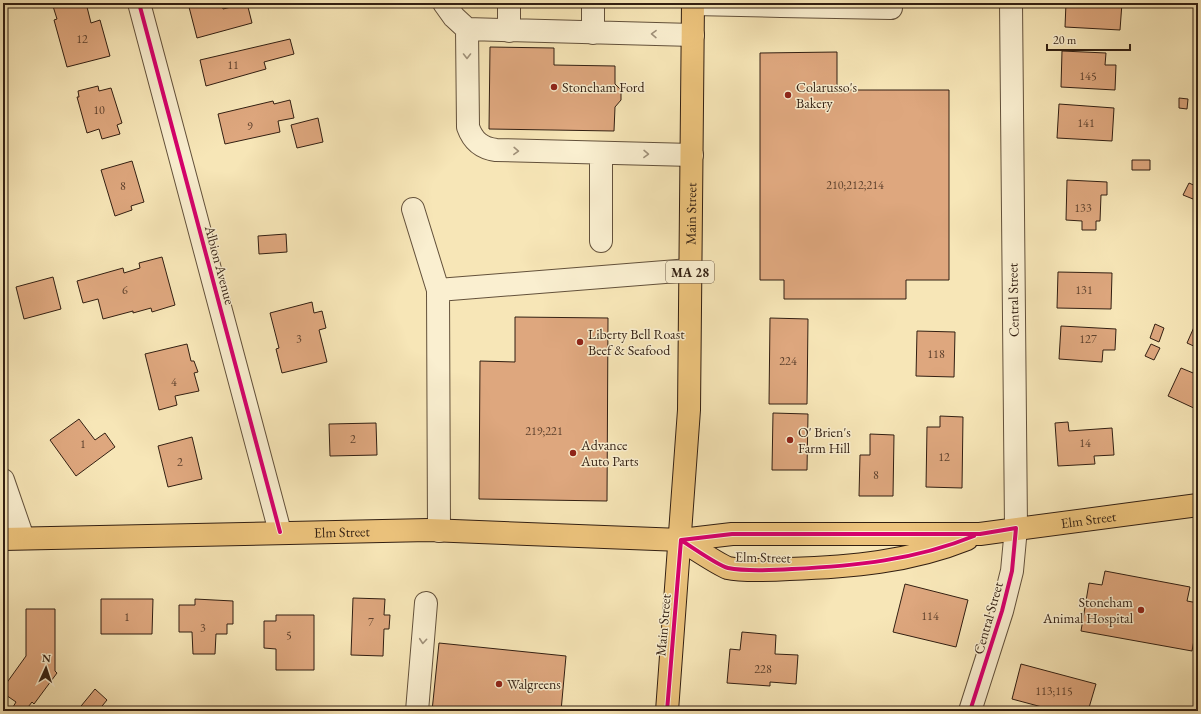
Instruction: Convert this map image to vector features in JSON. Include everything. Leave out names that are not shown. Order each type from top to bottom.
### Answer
[{"type":"main road","name":"Main Street","points":[[667,711],[681,540],[689,410],[693,4]]},
{"type":"main road","name":"Elm Street","points":[[13,538],[439,530],[681,540],[732,534],[980,534],[1198,504]]},
{"type":"main road","name":"Elm Street","points":[[681,540],[727,568],[773,570],[843,567],[888,561],[935,551],[980,534]]},
{"type":"street","name":"Albion Avenue","points":[[139,3],[280,532]]},
{"type":"street","points":[[444,3],[454,17],[467,29],[693,35]]},
{"type":"street","points":[[509,3],[509,31]]},
{"type":"street","points":[[593,3],[593,33]]},
{"type":"street","points":[[693,4],[781,4],[891,8],[891,3]]},
{"type":"street","name":"Central Street","points":[[970,711],[1002,611],[1012,571],[1016,528],[1010,3]]},
{"type":"street","points":[[467,29],[468,127],[476,142],[485,148],[496,150],[692,155]]},
{"type":"street","points":[[601,153],[601,241]]},
{"type":"street","points":[[413,208],[438,290],[439,530]]},
{"type":"street","points":[[438,290],[690,270]]},
{"type":"street","points":[[3,480],[13,538]]},
{"type":"street","points":[[417,711],[426,603]]},
{"type":"building","points":[[52,3],[86,3],[91,23],[100,20],[110,56],[67,67],[54,20],[57,19]]},
{"type":"building","points":[[205,3],[222,3],[223,9],[247,3],[252,23],[197,38],[189,7]]},
{"type":"building","points":[[1066,3],[1122,3],[1120,30],[1065,27]]},
{"type":"building","points":[[1147,3],[1174,3],[1174,7],[1146,6]]},
{"type":"building","points":[[290,39],[294,54],[264,62],[266,69],[206,86],[200,60]]},
{"type":"building","name":"Stoneham Ford","points":[[490,47],[554,48],[554,65],[615,66],[615,84],[621,90],[621,100],[615,107],[614,131],[489,129]]},
{"type":"building","points":[[1062,51],[1106,53],[1105,65],[1116,65],[1115,90],[1061,87]]},
{"type":"building","points":[[837,52],[837,90],[949,90],[949,280],[906,280],[906,299],[784,299],[784,280],[760,280],[760,53]]},
{"type":"building","points":[[98,86],[99,91],[111,88],[122,123],[117,125],[120,134],[102,139],[99,129],[87,133],[77,97],[79,97],[78,91]]},
{"type":"building","points":[[1179,98],[1188,99],[1187,109],[1179,108]]},
{"type":"building","points":[[290,100],[294,118],[278,121],[280,132],[225,144],[218,114],[273,101],[274,104]]},
{"type":"building","points":[[1059,104],[1114,108],[1112,141],[1057,138]]},
{"type":"building","points":[[318,118],[323,142],[297,148],[291,125]]},
{"type":"building","points":[[1132,160],[1150,160],[1150,170],[1132,170]]},
{"type":"building","points":[[132,161],[144,202],[131,206],[132,210],[115,216],[101,170]]},
{"type":"building","points":[[1067,180],[1107,182],[1107,195],[1101,195],[1100,221],[1096,221],[1096,230],[1082,230],[1082,221],[1066,220]]},
{"type":"building","points":[[1189,183],[1198,187],[1193,199],[1183,195]]},
{"type":"building","points":[[286,234],[287,252],[259,254],[258,236]]},
{"type":"building","points":[[162,257],[175,305],[152,312],[151,308],[103,319],[98,299],[83,303],[77,281],[123,268],[124,273],[140,268],[139,263]]},
{"type":"building","points":[[1058,272],[1112,273],[1111,309],[1057,308]]},
{"type":"building","points":[[53,277],[61,309],[24,319],[16,287]]},
{"type":"building","points":[[312,302],[314,313],[322,311],[326,328],[319,330],[327,362],[282,373],[276,349],[279,348],[270,313]]},
{"type":"building","points":[[515,317],[608,318],[607,501],[479,499],[480,361],[515,362]]},
{"type":"building","points":[[770,318],[808,319],[807,404],[769,404]]},
{"type":"building","points":[[1198,318],[1198,348],[1187,343]]},
{"type":"building","points":[[1155,324],[1164,328],[1159,342],[1150,338]]},
{"type":"building","points":[[1061,326],[1116,329],[1115,350],[1103,350],[1102,362],[1059,359]]},
{"type":"building","points":[[917,331],[955,332],[954,377],[916,376]]},
{"type":"building","points":[[187,344],[191,361],[194,361],[198,372],[194,373],[199,391],[175,396],[177,405],[159,410],[145,354]]},
{"type":"building","points":[[1151,344],[1160,348],[1154,360],[1145,356]]},
{"type":"building","points":[[1181,368],[1198,375],[1198,410],[1168,396]]},
{"type":"building","points":[[773,413],[808,414],[807,470],[772,470]]},
{"type":"building","points":[[940,416],[963,417],[962,488],[926,487],[927,427],[940,427]]},
{"type":"building","points":[[79,419],[95,440],[105,433],[115,447],[76,476],[50,440]]},
{"type":"building","points":[[1068,422],[1069,431],[1112,428],[1114,455],[1094,456],[1095,464],[1058,466],[1055,423]]},
{"type":"building","points":[[376,423],[377,455],[330,456],[329,424]]},
{"type":"building","points":[[870,434],[894,435],[893,496],[859,496],[860,455],[870,455]]},
{"type":"building","points":[[192,437],[202,479],[168,487],[158,446]]},
{"type":"building","name":"Stoneham Animal Hospital","points":[[1105,571],[1190,587],[1187,601],[1198,603],[1198,618],[1192,651],[1081,631],[1089,583],[1102,585]]},
{"type":"building","points":[[905,584],[968,600],[956,647],[893,632]]},
{"type":"building","points":[[353,598],[385,599],[384,615],[390,615],[389,629],[384,629],[383,656],[351,655]]},
{"type":"building","points":[[101,599],[153,599],[152,634],[101,634]]},
{"type":"building","points":[[195,599],[233,601],[233,624],[227,624],[227,634],[216,634],[215,654],[193,654],[192,632],[179,632],[179,605],[195,605]]},
{"type":"building","points":[[26,609],[55,609],[55,671],[57,673],[34,704],[32,702],[25,711],[19,711],[13,707],[16,702],[3,693],[3,688],[26,656]]},
{"type":"building","points":[[276,615],[314,615],[314,670],[276,670],[276,649],[264,648],[264,621],[276,621]]},
{"type":"building","points":[[742,632],[776,635],[775,654],[798,655],[796,684],[770,682],[770,686],[727,683],[730,649],[740,650]]},
{"type":"building","name":"Walgreens","points":[[439,643],[566,656],[561,711],[432,711]]},
{"type":"building","points":[[1021,664],[1096,684],[1088,711],[1057,711],[1012,699]]},
{"type":"building","points":[[95,689],[107,700],[98,711],[77,711]]},
{"type":"cycle path","points":[[139,3],[280,532]]},
{"type":"cycle path","points":[[681,540],[732,534],[980,534],[1016,528],[1012,571],[1002,611],[970,711]]},
{"type":"cycle path","points":[[681,540],[712,560],[728,568],[742,570],[769,570],[862,564],[930,551],[974,536]]},
{"type":"cycle path","points":[[667,711],[681,540]]},
{"type":"place","name":"Stoneham Ford","points":[[554,87]]},
{"type":"place","name":"Colarusso's Bakery","points":[[788,95]]},
{"type":"place","name":"Liberty Bell Roast Beef & Seafood","points":[[580,342]]},
{"type":"place","name":"O' Brien's Farm Hill","points":[[790,440]]},
{"type":"place","name":"Advance Auto Parts","points":[[573,453]]},
{"type":"place","name":"Stoneham Animal Hospital","points":[[1141,610]]},
{"type":"place","name":"Walgreens","points":[[499,684]]}]
